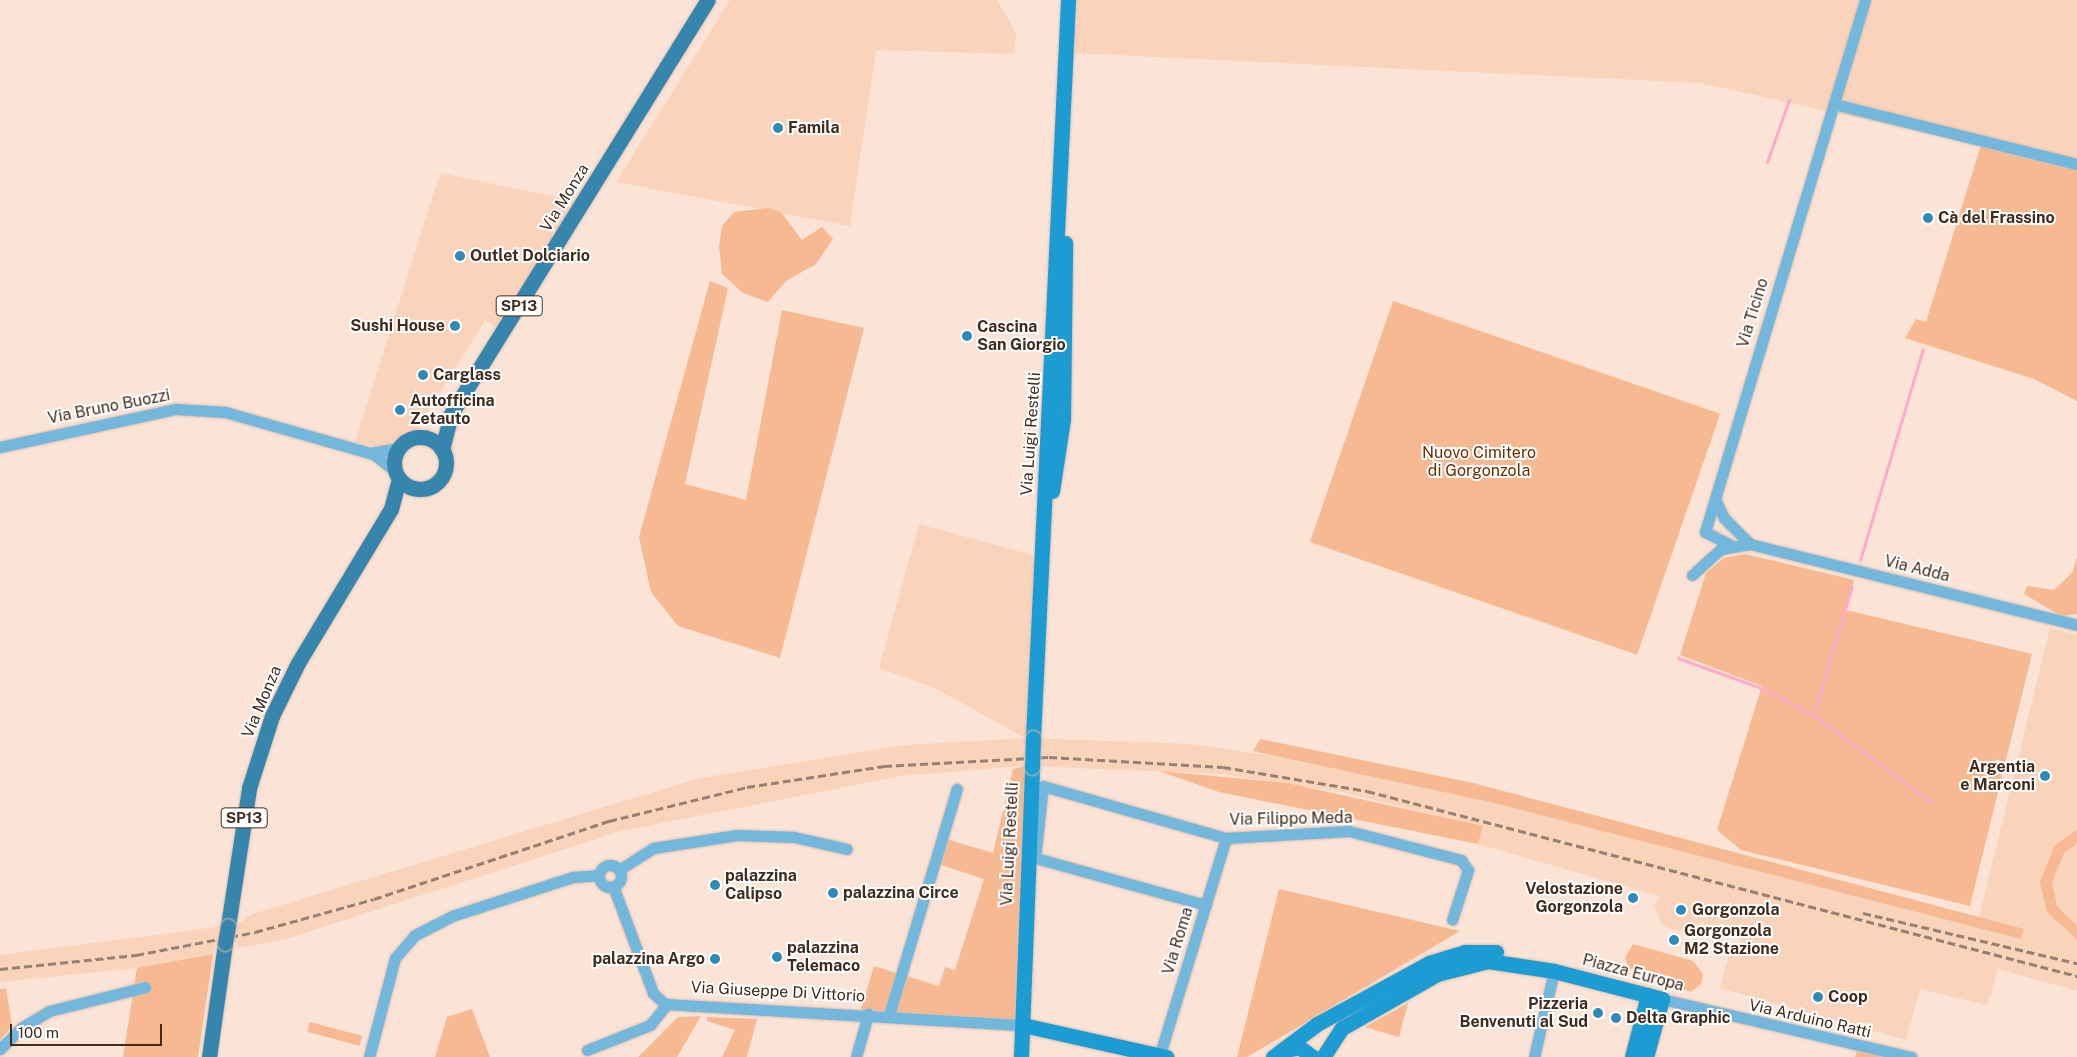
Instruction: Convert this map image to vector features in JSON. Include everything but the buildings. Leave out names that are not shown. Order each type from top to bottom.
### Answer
[{"type":"main road","name":"Via Monza","points":[[209,1057],[250,788],[272,716],[298,663],[388,515],[418,489],[434,485],[443,476],[442,450],[451,414],[708,0]]},
{"type":"main road","name":"Via Monza","points":[[388,515],[396,474],[398,448],[408,440],[423,437],[451,414]]},
{"type":"main road","points":[[423,437],[442,450]]},
{"type":"main road","points":[[396,474],[418,489]]},
{"type":"street","name":"Via Luigi Restelli","points":[[1021,1057],[1041,544],[1061,182],[1068,0]]},
{"type":"street","name":"Via Ticino","points":[[1706,532],[1865,0]]},
{"type":"street","points":[[1834,104],[2077,164]]},
{"type":"street","name":"Via Bruno Buozzi","points":[[0,447],[176,409],[238,415],[370,453],[396,474]]},
{"type":"street","name":"Via Bruno Buozzi","points":[[370,453],[398,448]]},
{"type":"street","name":"Via Adda","points":[[1715,499],[1731,527],[1750,544]]},
{"type":"street","points":[[1706,532],[1731,527]]},
{"type":"street","points":[[1706,532],[1730,545]]},
{"type":"street","name":"Via Adda","points":[[1692,576],[1712,555],[1730,545],[1750,544],[2077,625]]},
{"type":"street","name":"Via Filippo Meda","points":[[1206,904],[1035,858],[1043,786],[1226,838],[1349,831],[1461,860],[1468,870],[1452,920]]},
{"type":"street","points":[[889,1015],[957,789]]},
{"type":"street","points":[[618,870],[653,848],[737,835],[794,837],[847,849]]},
{"type":"street","name":"Via Roma","points":[[1164,1056],[1226,838]]},
{"type":"street","points":[[369,1057],[395,958],[415,935],[452,916],[573,877],[599,875],[606,866],[618,870]]},
{"type":"street","points":[[613,886],[620,879],[618,870]]},
{"type":"street","points":[[599,875],[603,884],[613,886]]},
{"type":"street","points":[[587,1050],[650,1025],[667,1004],[653,993],[613,886]]},
{"type":"street","points":[[1276,1055],[1298,1036],[1449,956],[1497,952],[1554,970]]},
{"type":"street","points":[[1276,1055],[1299,1047],[1320,1056],[1342,1028],[1443,971],[1488,961],[1554,970]]},
{"type":"street","points":[[1534,1057],[1554,970]]},
{"type":"street","name":"Piazza Europa","points":[[1554,970],[1703,1010]]},
{"type":"street","points":[[0,1049],[25,1025],[49,1011],[146,987]]},
{"type":"street","points":[[1632,1057],[1655,997]]},
{"type":"street","points":[[1646,1057],[1655,997]]},
{"type":"street","name":"Via Giuseppe Di Vittorio","points":[[667,1004],[889,1015],[1023,1025],[1164,1056]]},
{"type":"street","name":"Via Arduino Ratti","points":[[1703,1010],[1911,1057]]},
{"type":"street","points":[[856,1057],[868,1014]]},
{"type":"shaded area","points":[[730,0],[997,0],[1016,33],[1014,54],[876,50],[850,226],[616,182]]},
{"type":"shaded area","points":[[1078,0],[2077,0],[2077,166],[1700,83],[1074,53]]},
{"type":"shaded area","points":[[440,173],[577,201],[498,328],[485,320],[417,430],[401,436],[390,449],[355,442]]},
{"type":"shaded area","points":[[919,524],[1029,554],[1035,562],[1026,738],[1192,744],[1321,763],[1490,802],[2021,939],[2024,929],[1979,917],[2050,628],[2077,635],[2077,991],[1998,969],[1987,1005],[1920,989],[1906,1040],[1720,988],[1729,955],[1736,957],[1741,939],[1704,928],[1703,921],[1685,932],[1663,926],[1654,906],[1660,896],[1478,844],[1483,827],[1346,793],[1222,774],[1025,766],[901,776],[621,831],[286,939],[239,948],[236,941],[215,945],[213,954],[137,968],[0,982],[0,955],[239,924],[252,914],[700,778],[906,745],[1025,738],[935,688],[879,668]]},
{"type":"green space","points":[[1981,145],[2077,166],[2077,401],[2034,379],[1905,338],[1916,319],[1926,322]]},
{"type":"green space","points":[[768,208],[781,212],[802,240],[822,227],[833,239],[816,264],[786,281],[768,302],[743,293],[722,274],[719,246],[722,226],[734,212]]},
{"type":"green space","points":[[710,281],[728,288],[685,484],[746,500],[782,310],[864,328],[780,658],[678,626],[651,592],[639,537]]},
{"type":"green space","name":"Nuovo Cimitero di Gorgonzola","points":[[1393,301],[1720,414],[1637,655],[1310,542]]},
{"type":"green space","points":[[1745,554],[1854,580],[1846,610],[2032,654],[1970,906],[1741,850],[1717,830],[1762,686],[1680,655],[1706,573],[1724,558]]},
{"type":"green space","points":[[2077,558],[2077,614],[2061,616],[2024,594],[2027,586],[2054,590],[2072,573]]},
{"type":"green space","points":[[1260,739],[1473,783],[2024,929],[2021,939],[1490,802],[1253,751]]},
{"type":"green space","points":[[1025,766],[1021,1025],[860,1013],[874,966],[939,986],[945,967],[955,970],[984,879],[935,863],[943,838],[993,853],[1013,769]]},
{"type":"green space","points":[[1159,771],[1287,783],[1483,826],[1478,844],[1219,792]]},
{"type":"green space","points":[[2077,830],[2077,843],[2064,853],[2052,882],[2057,906],[2077,926],[2077,939],[2047,912],[2040,882],[2055,845]]},
{"type":"green space","points":[[1279,889],[1460,931],[1247,1057],[1237,1057]]},
{"type":"green space","points":[[1633,944],[1693,961],[1703,974],[1701,984],[1691,992],[1629,968],[1625,958]]},
{"type":"green space","points":[[213,954],[198,1057],[123,1057],[137,968]]},
{"type":"green space","points":[[6,988],[12,1026],[0,1040],[0,989]]},
{"type":"green space","points":[[1408,1003],[1399,1037],[1365,1027]]},
{"type":"green space","points":[[472,1009],[490,1057],[435,1057],[447,1017]]},
{"type":"green space","points":[[701,1016],[677,1057],[638,1057],[678,1017]]},
{"type":"green space","points":[[707,1017],[757,1019],[747,1057],[722,1057],[735,1030],[707,1021]]},
{"type":"green space","points":[[310,1022],[362,1036],[360,1046],[307,1032]]},
{"type":"green space","points":[[1857,1051],[1886,1057],[1855,1057]]},
{"type":"waterway","points":[[1767,162],[1789,100]]},
{"type":"waterway","points":[[1860,560],[1923,349]]},
{"type":"waterway","points":[[1815,710],[1852,586]]},
{"type":"waterway","points":[[1678,658],[1761,688],[1815,716],[1932,803]]},
{"type":"railway","points":[[0,969],[136,955],[255,932],[374,899],[609,821],[747,787],[884,766],[1049,757],[1223,767],[1367,791],[2077,976]]},
{"type":"railway","points":[[1863,913],[2077,963]]},
{"type":"place","name":"Famila","points":[[778,128]]},
{"type":"place","name":"Cà del Frassino","points":[[1928,218]]},
{"type":"place","name":"Outlet Dolciario","points":[[460,256]]},
{"type":"place","name":"Sushi House","points":[[455,326]]},
{"type":"place","name":"Cascina San Giorgio","points":[[967,336]]},
{"type":"place","name":"Carglass","points":[[423,375]]},
{"type":"place","name":"Autofficina Zetauto","points":[[400,410]]},
{"type":"place","name":"Argentia e Marconi","points":[[2045,776]]},
{"type":"place","name":"palazzina Calipso","points":[[715,885]]},
{"type":"place","name":"palazzina Circe","points":[[833,893]]},
{"type":"place","name":"Velostazione Gorgonzola","points":[[1633,898]]},
{"type":"place","name":"Gorgonzola","points":[[1681,910]]},
{"type":"place","name":"Gorgonzola M2 Stazione","points":[[1674,940]]},
{"type":"place","name":"palazzina Telemaco","points":[[777,957]]},
{"type":"place","name":"palazzina Argo","points":[[715,959]]},
{"type":"place","name":"Coop","points":[[1818,997]]},
{"type":"place","name":"Pizzeria Benvenuti al Sud","points":[[1598,1013]]},
{"type":"place","name":"Delta Graphic","points":[[1616,1018]]}]
